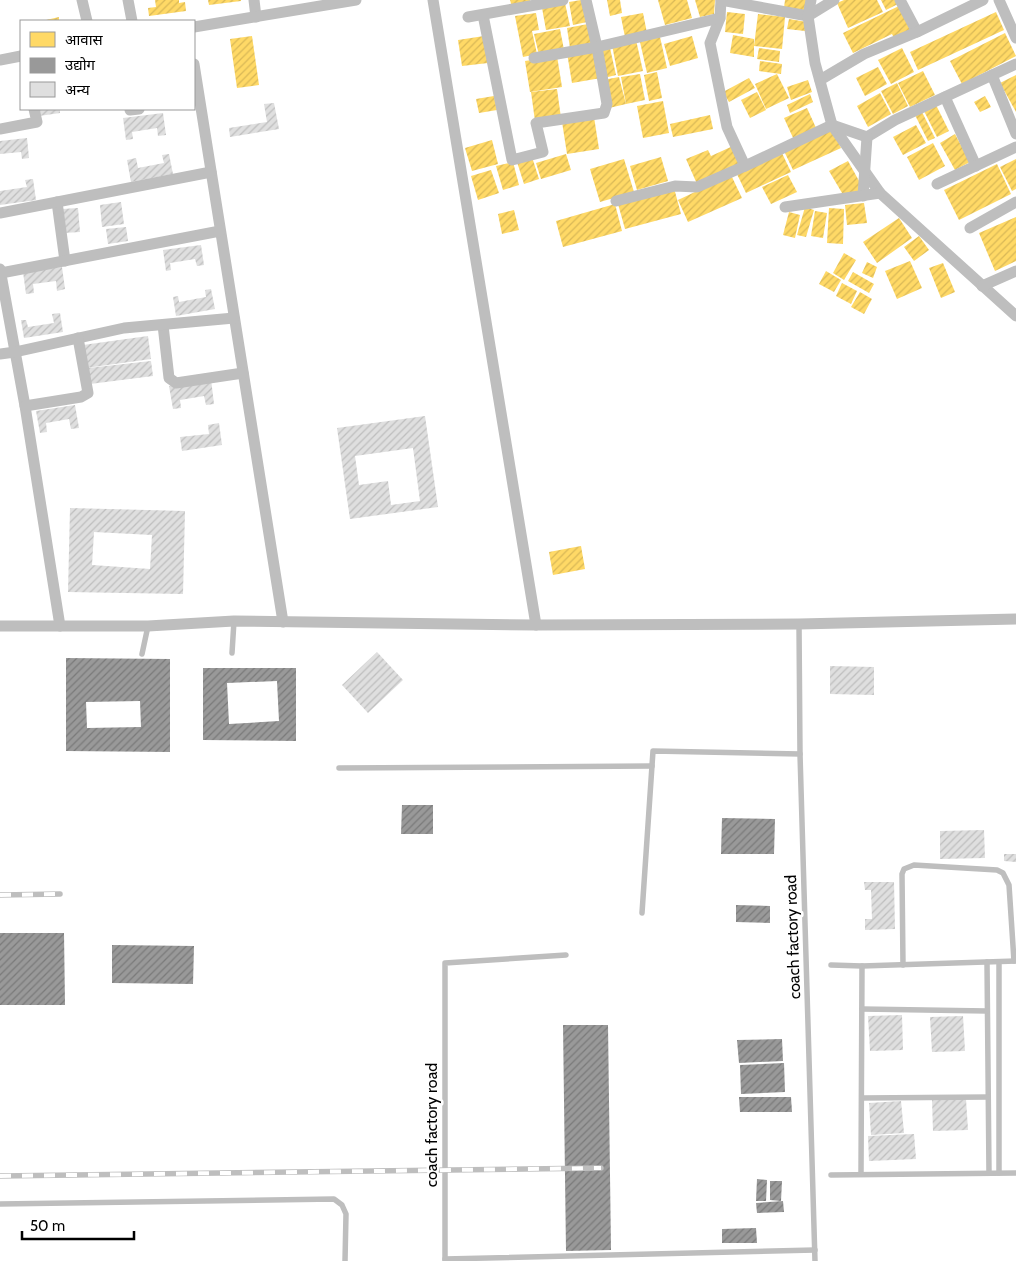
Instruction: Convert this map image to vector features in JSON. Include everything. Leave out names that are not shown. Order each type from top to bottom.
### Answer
[{"type":"street","points":[[82,0],[87,20]]},
{"type":"street","points":[[128,0],[132,20]]},
{"type":"street","points":[[254,0],[256,17]]},
{"type":"street","points":[[195,27],[256,17],[303,4],[356,0]]},
{"type":"street","points":[[433,0],[536,625]]},
{"type":"street","points":[[468,17],[483,14],[505,5],[563,0]]},
{"type":"street","points":[[483,14],[512,160],[543,152],[536,123],[604,113],[607,104],[597,46],[586,0]]},
{"type":"street","points":[[745,166],[727,127],[710,44],[720,18],[721,0],[808,16],[834,0]]},
{"type":"street","points":[[810,0],[808,16],[814,63],[832,125],[880,193],[1016,316]]},
{"type":"street","points":[[900,0],[917,32]]},
{"type":"street","points":[[820,80],[864,54],[917,32],[983,0]]},
{"type":"street","points":[[999,0],[1016,38]]},
{"type":"street","points":[[534,58],[597,46],[720,18]]},
{"type":"street","points":[[0,60],[20,56]]},
{"type":"street","points":[[867,137],[895,120],[1016,64]]},
{"type":"street","points":[[992,75],[1016,134]]},
{"type":"street","points":[[195,80],[196,97],[211,172],[282,622]]},
{"type":"street","points":[[945,97],[976,166]]},
{"type":"street","points":[[0,129],[37,122],[34,110]]},
{"type":"street","points":[[616,201],[675,186],[697,187],[832,125],[867,137]]},
{"type":"street","points":[[863,196],[867,137]]},
{"type":"street","points":[[936,184],[1016,147]]},
{"type":"street","points":[[0,213],[211,172]]},
{"type":"street","points":[[785,207],[880,193]]},
{"type":"street","points":[[57,202],[65,261]]},
{"type":"street","points":[[970,228],[1016,202]]},
{"type":"street","points":[[60,626],[25,406],[0,271],[65,261],[220,231]]},
{"type":"street","points":[[982,286],[1016,271]]},
{"type":"street","points":[[0,354],[124,328],[234,318]]},
{"type":"street","points":[[163,324],[169,378],[176,383],[242,373]]},
{"type":"street","points":[[25,406],[81,396],[88,393],[78,338]]},
{"type":"street","points":[[0,626],[148,626],[234,621],[536,625],[799,624],[1016,619]]},
{"type":"lane","points":[[232,653],[234,621]]},
{"type":"lane","name":"coach factory road","points":[[799,624],[800,754],[815,1261]]},
{"type":"lane","points":[[142,654],[148,626]]},
{"type":"lane","points":[[642,913],[653,752],[800,754]]},
{"type":"lane","points":[[339,768],[652,766]]},
{"type":"lane","points":[[831,964],[862,966],[1015,961],[1009,885],[1002,873],[997,870],[914,866],[904,869],[902,874],[904,964]]},
{"type":"lane","name":"coach factory road","points":[[566,955],[445,963],[445,1260],[815,1250]]},
{"type":"lane","points":[[987,962],[989,1173]]},
{"type":"lane","points":[[999,962],[999,1173]]},
{"type":"lane","points":[[861,1174],[862,966]]},
{"type":"lane","points":[[862,1009],[987,1011]]},
{"type":"lane","points":[[862,1098],[988,1097]]},
{"type":"lane","points":[[831,1174],[1016,1173]]},
{"type":"lane","points":[[0,1204],[334,1199],[342,1205],[346,1214],[346,1261]]},
{"type":"lane","points":[[704,1253],[704,1261]]},
{"type":"building: आवास","points":[[155,0],[179,0],[179,3],[185,2],[186,11],[149,16],[148,8],[156,7]]},
{"type":"building: आवास","points":[[208,0],[241,0],[241,1],[209,5]]},
{"type":"building: आवास","points":[[510,0],[530,0],[531,4],[512,7]]},
{"type":"building: आवास","points":[[581,0],[587,22],[573,25],[569,2]]},
{"type":"building: आवास","points":[[607,0],[620,0],[622,13],[610,16]]},
{"type":"building: आवास","points":[[658,0],[687,0],[692,18],[665,25]]},
{"type":"building: आवास","points":[[695,0],[715,0],[714,14],[700,17]]},
{"type":"building: आवास","points":[[785,0],[806,0],[804,11],[784,8]]},
{"type":"building: आवास","points":[[844,0],[877,0],[883,12],[848,28],[837,3]]},
{"type":"building: आवास","points":[[881,0],[899,0],[900,3],[886,10]]},
{"type":"building: आवास","points":[[565,3],[570,26],[546,30],[542,8]]},
{"type":"building: आवास","points":[[901,5],[913,28],[894,38],[892,34],[853,53],[843,33]]},
{"type":"building: आवास","points":[[727,12],[745,14],[743,34],[725,32]]},
{"type":"building: आवास","points":[[996,12],[1004,30],[918,70],[910,52]]},
{"type":"building: आवास","points":[[536,13],[539,30],[532,31],[537,54],[523,57],[515,16]]},
{"type":"building: आवास","points":[[643,13],[647,33],[625,37],[621,17]]},
{"type":"building: आवास","points":[[758,14],[785,17],[782,49],[754,46]]},
{"type":"building: आवास","points":[[59,17],[59,20],[46,20]]},
{"type":"building: आवास","points":[[789,19],[807,22],[805,31],[787,29]]},
{"type":"building: आवास","points":[[588,24],[592,43],[570,48],[567,28]]},
{"type":"building: आवास","points":[[560,29],[564,50],[539,55],[534,34]]},
{"type":"building: आवास","points":[[1005,33],[1016,56],[962,84],[950,61]]},
{"type":"building: आवास","points":[[733,35],[754,39],[754,57],[730,53]]},
{"type":"building: आवास","points":[[252,36],[259,85],[237,88],[230,39]]},
{"type":"building: आवास","points":[[484,36],[488,63],[462,66],[458,40]]},
{"type":"building: आवास","points":[[692,36],[698,58],[670,66],[664,44]]},
{"type":"building: आवास","points":[[660,37],[667,68],[647,73],[640,42]]},
{"type":"building: आवास","points":[[636,40],[643,71],[618,76],[612,45]]},
{"type":"building: आवास","points":[[596,48],[601,78],[572,83],[567,53]]},
{"type":"building: आवास","points":[[610,48],[616,75],[604,78],[598,50]]},
{"type":"building: आवास","points":[[759,48],[780,51],[779,62],[757,59]]},
{"type":"building: आवास","points":[[902,48],[914,72],[891,84],[878,60]]},
{"type":"building: आवास","points":[[557,56],[562,87],[530,92],[525,61]]},
{"type":"building: आवास","points":[[760,61],[782,64],[781,74],[759,71]]},
{"type":"building: आवास","points":[[878,67],[887,84],[865,96],[856,78]]},
{"type":"building: आवास","points":[[923,71],[935,95],[910,107],[898,83]]},
{"type":"building: आवास","points":[[657,72],[662,98],[649,101],[644,75]]},
{"type":"building: आवास","points":[[640,74],[645,100],[626,104],[621,77]]},
{"type":"building: आवास","points":[[777,74],[789,98],[766,109],[755,84]]},
{"type":"building: आवास","points":[[1016,75],[1016,112],[1000,83]]},
{"type":"building: आवास","points":[[619,77],[626,104],[609,108],[603,80]]},
{"type":"building: आवास","points":[[749,78],[755,88],[729,102],[723,92]]},
{"type":"building: आवास","points":[[808,80],[812,92],[791,100],[787,87]]},
{"type":"building: आवास","points":[[897,83],[908,106],[893,114],[881,91]]},
{"type":"building: आवास","points":[[557,89],[561,118],[535,121],[531,92]]},
{"type":"building: आवास","points":[[757,92],[766,110],[750,118],[741,100]]},
{"type":"building: आवास","points":[[880,93],[891,114],[868,127],[857,106]]},
{"type":"building: आवास","points":[[810,94],[813,102],[790,113],[787,105]]},
{"type":"building: आवास","points":[[494,96],[497,110],[479,113],[476,99]]},
{"type":"building: आवास","points":[[985,96],[991,107],[980,112],[974,102]]},
{"type":"building: आवास","points":[[663,101],[669,133],[643,138],[637,106]]},
{"type":"building: आवास","points":[[936,105],[949,131],[937,137],[924,111]]},
{"type":"building: आवास","points":[[807,108],[817,130],[794,140],[784,118]]},
{"type":"building: आवास","points":[[922,112],[935,138],[928,141],[915,115]]},
{"type":"building: आवास","points":[[710,115],[713,129],[673,137],[670,124]]},
{"type":"building: आवास","points":[[594,117],[599,149],[567,154],[562,122]]},
{"type":"building: आवास","points":[[916,125],[926,143],[903,155],[893,137]]},
{"type":"building: आवास","points":[[832,128],[841,148],[793,170],[784,151]]},
{"type":"building: आवास","points":[[955,134],[970,162],[955,170],[940,143]]},
{"type":"building: आवास","points":[[492,140],[498,164],[472,171],[465,148]]},
{"type":"building: आवास","points":[[933,143],[945,166],[919,180],[907,157]]},
{"type":"building: आवास","points":[[733,146],[741,164],[697,184],[686,159],[708,150],[711,156]]},
{"type":"building: आवास","points":[[781,151],[791,172],[746,193],[736,172]]},
{"type":"building: आवास","points":[[566,154],[571,170],[541,179],[536,163]]},
{"type":"building: आवास","points":[[532,157],[539,179],[524,184],[517,162]]},
{"type":"building: आवास","points":[[661,157],[668,181],[637,190],[630,166]]},
{"type":"building: आवास","points":[[624,159],[634,192],[600,202],[590,169]]},
{"type":"building: आवास","points":[[1016,159],[1016,189],[1012,191],[1000,167]]},
{"type":"building: आवास","points":[[848,161],[863,188],[845,198],[829,171]]},
{"type":"building: आवास","points":[[513,162],[519,185],[503,190],[496,166]]},
{"type":"building: आवास","points":[[997,164],[1011,194],[959,220],[944,190]]},
{"type":"building: आवास","points":[[491,170],[499,193],[478,200],[471,176]]},
{"type":"building: आवास","points":[[731,175],[742,198],[688,222],[678,200]]},
{"type":"building: आवास","points":[[788,175],[797,192],[771,204],[762,187]]},
{"type":"building: आवास","points":[[674,188],[681,214],[625,229],[618,204]]},
{"type":"building: आवास","points":[[864,203],[867,223],[847,225],[845,205]]},
{"type":"building: आवास","points":[[615,204],[622,231],[563,247],[556,221]]},
{"type":"building: आवास","points":[[805,207],[814,210],[806,237],[797,235]]},
{"type":"building: आवास","points":[[829,208],[844,209],[843,244],[827,243]]},
{"type":"building: आवास","points":[[514,210],[519,230],[502,234],[498,214]]},
{"type":"building: आवास","points":[[815,211],[827,213],[823,238],[811,236]]},
{"type":"building: आवास","points":[[789,212],[800,215],[795,238],[783,235]]},
{"type":"building: आवास","points":[[1016,217],[1016,261],[995,271],[979,233]]},
{"type":"building: आवास","points":[[899,218],[912,238],[877,263],[863,242]]},
{"type":"building: आवास","points":[[919,236],[929,250],[914,261],[904,247]]},
{"type":"building: आवास","points":[[844,253],[856,260],[844,280],[833,273]]},
{"type":"building: आवास","points":[[910,261],[922,288],[897,299],[885,271]]},
{"type":"building: आवास","points":[[867,262],[877,267],[873,278],[862,273]]},
{"type":"building: आवास","points":[[943,263],[955,292],[941,298],[929,268]]},
{"type":"building: आवास","points":[[826,271],[841,280],[834,292],[819,284]]},
{"type":"building: आवास","points":[[853,272],[874,284],[869,293],[848,281]]},
{"type":"building: आवास","points":[[842,283],[857,291],[851,304],[836,296]]},
{"type":"building: आवास","points":[[860,292],[872,299],[864,314],[851,307]]},
{"type":"building: आवास","points":[[581,546],[585,569],[553,575],[549,552]]},
{"type":"building: उद्योग","points":[[66,658],[170,659],[170,752],[66,751]],"holes":[[[140,701],[141,727],[87,728],[86,702]]]},
{"type":"building: उद्योग","points":[[203,668],[296,668],[296,741],[203,740]],"holes":[[[277,681],[279,721],[229,724],[227,683]]]},
{"type":"building: उद्योग","points":[[402,805],[433,805],[433,834],[401,834]]},
{"type":"building: उद्योग","points":[[722,818],[775,819],[774,854],[721,854]]},
{"type":"building: उद्योग","points":[[736,905],[770,906],[770,923],[736,922]]},
{"type":"building: उद्योग","points":[[0,933],[64,933],[65,1005],[0,1005]]},
{"type":"building: उद्योग","points":[[112,945],[194,946],[193,984],[112,983]]},
{"type":"building: उद्योग","points":[[563,1025],[608,1025],[611,1250],[566,1251]]},
{"type":"building: उद्योग","points":[[782,1039],[783,1061],[739,1063],[737,1040]]},
{"type":"building: उद्योग","points":[[784,1063],[785,1092],[741,1094],[740,1065]]},
{"type":"building: उद्योग","points":[[739,1097],[791,1097],[792,1112],[740,1112]]},
{"type":"building: उद्योग","points":[[757,1179],[767,1180],[766,1201],[756,1201]]},
{"type":"building: उद्योग","points":[[770,1181],[782,1181],[781,1201],[770,1200]]},
{"type":"building: उद्योग","points":[[783,1201],[784,1212],[757,1213],[756,1203]]},
{"type":"building: उद्योग","points":[[756,1228],[757,1243],[722,1243],[722,1229]]},
{"type":"building: अन्य","points":[[274,103],[279,129],[230,137],[229,128],[267,122],[264,104]]},
{"type":"building: अन्य","points":[[38,110],[60,110],[60,113],[39,116]]},
{"type":"building: अन्य","points":[[163,113],[166,135],[158,136],[157,128],[132,132],[133,139],[126,140],[123,118]]},
{"type":"building: अन्य","points":[[27,138],[29,158],[22,159],[21,152],[0,154],[0,141]]},
{"type":"building: अन्य","points":[[169,154],[173,174],[131,182],[127,160],[136,158],[138,168],[164,163],[162,155]]},
{"type":"building: अन्य","points":[[33,179],[36,200],[0,205],[0,191],[27,187],[25,180]]},
{"type":"building: अन्य","points":[[121,202],[124,224],[102,227],[100,205]]},
{"type":"building: अन्य","points":[[78,208],[80,232],[64,233],[62,209]]},
{"type":"building: अन्य","points":[[126,227],[128,241],[108,244],[106,229]]},
{"type":"building: अन्य","points":[[201,245],[204,265],[197,266],[195,259],[170,263],[171,270],[166,271],[163,250]]},
{"type":"building: अन्य","points":[[62,267],[65,289],[57,291],[56,281],[33,284],[34,293],[26,294],[23,272]]},
{"type":"building: अन्य","points":[[211,289],[215,309],[176,316],[173,297],[178,296],[179,302],[206,297],[205,290]]},
{"type":"building: अन्य","points":[[60,313],[63,332],[24,338],[21,320],[26,320],[28,327],[54,323],[52,314]]},
{"type":"building: अन्य","points":[[148,336],[151,359],[86,368],[83,345]]},
{"type":"building: अन्य","points":[[151,361],[153,376],[90,384],[88,368]]},
{"type":"building: अन्य","points":[[211,379],[214,404],[206,405],[204,396],[180,400],[181,408],[173,409],[169,386]]},
{"type":"building: अन्य","points":[[75,405],[79,428],[71,429],[69,419],[46,423],[47,432],[40,433],[36,411]]},
{"type":"building: अन्य","points":[[425,416],[438,507],[350,519],[337,428]],"holes":[[[413,448],[420,501],[391,505],[388,481],[359,485],[355,456]]]},
{"type":"building: अन्य","points":[[219,423],[222,445],[182,451],[180,437],[209,434],[208,425]]},
{"type":"building: अन्य","points":[[70,508],[185,511],[183,594],[68,592]],"holes":[[[94,532],[152,535],[150,569],[92,565]]]},
{"type":"building: अन्य","points":[[377,652],[403,680],[368,713],[342,685]]},
{"type":"building: अन्य","points":[[830,666],[874,667],[874,695],[830,694]]},
{"type":"building: अन्य","points":[[984,830],[985,858],[940,859],[940,831]]},
{"type":"building: अन्य","points":[[1004,854],[1016,854],[1016,862],[1004,861]]},
{"type":"building: अन्य","points":[[864,882],[894,882],[895,929],[865,930],[865,919],[872,919],[871,890],[865,890]]},
{"type":"building: अन्य","points":[[902,1015],[903,1050],[870,1051],[868,1016]]},
{"type":"building: अन्य","points":[[963,1016],[965,1051],[932,1052],[930,1017]]},
{"type":"building: अन्य","points":[[966,1099],[968,1130],[933,1131],[932,1100]]},
{"type":"building: अन्य","points":[[901,1101],[904,1133],[871,1135],[869,1103]]},
{"type":"building: अन्य","points":[[914,1134],[916,1159],[869,1161],[868,1136]]},
{"type":"railway","points":[[0,895],[60,894]]},
{"type":"railway","points":[[0,1176],[601,1168]]}]
